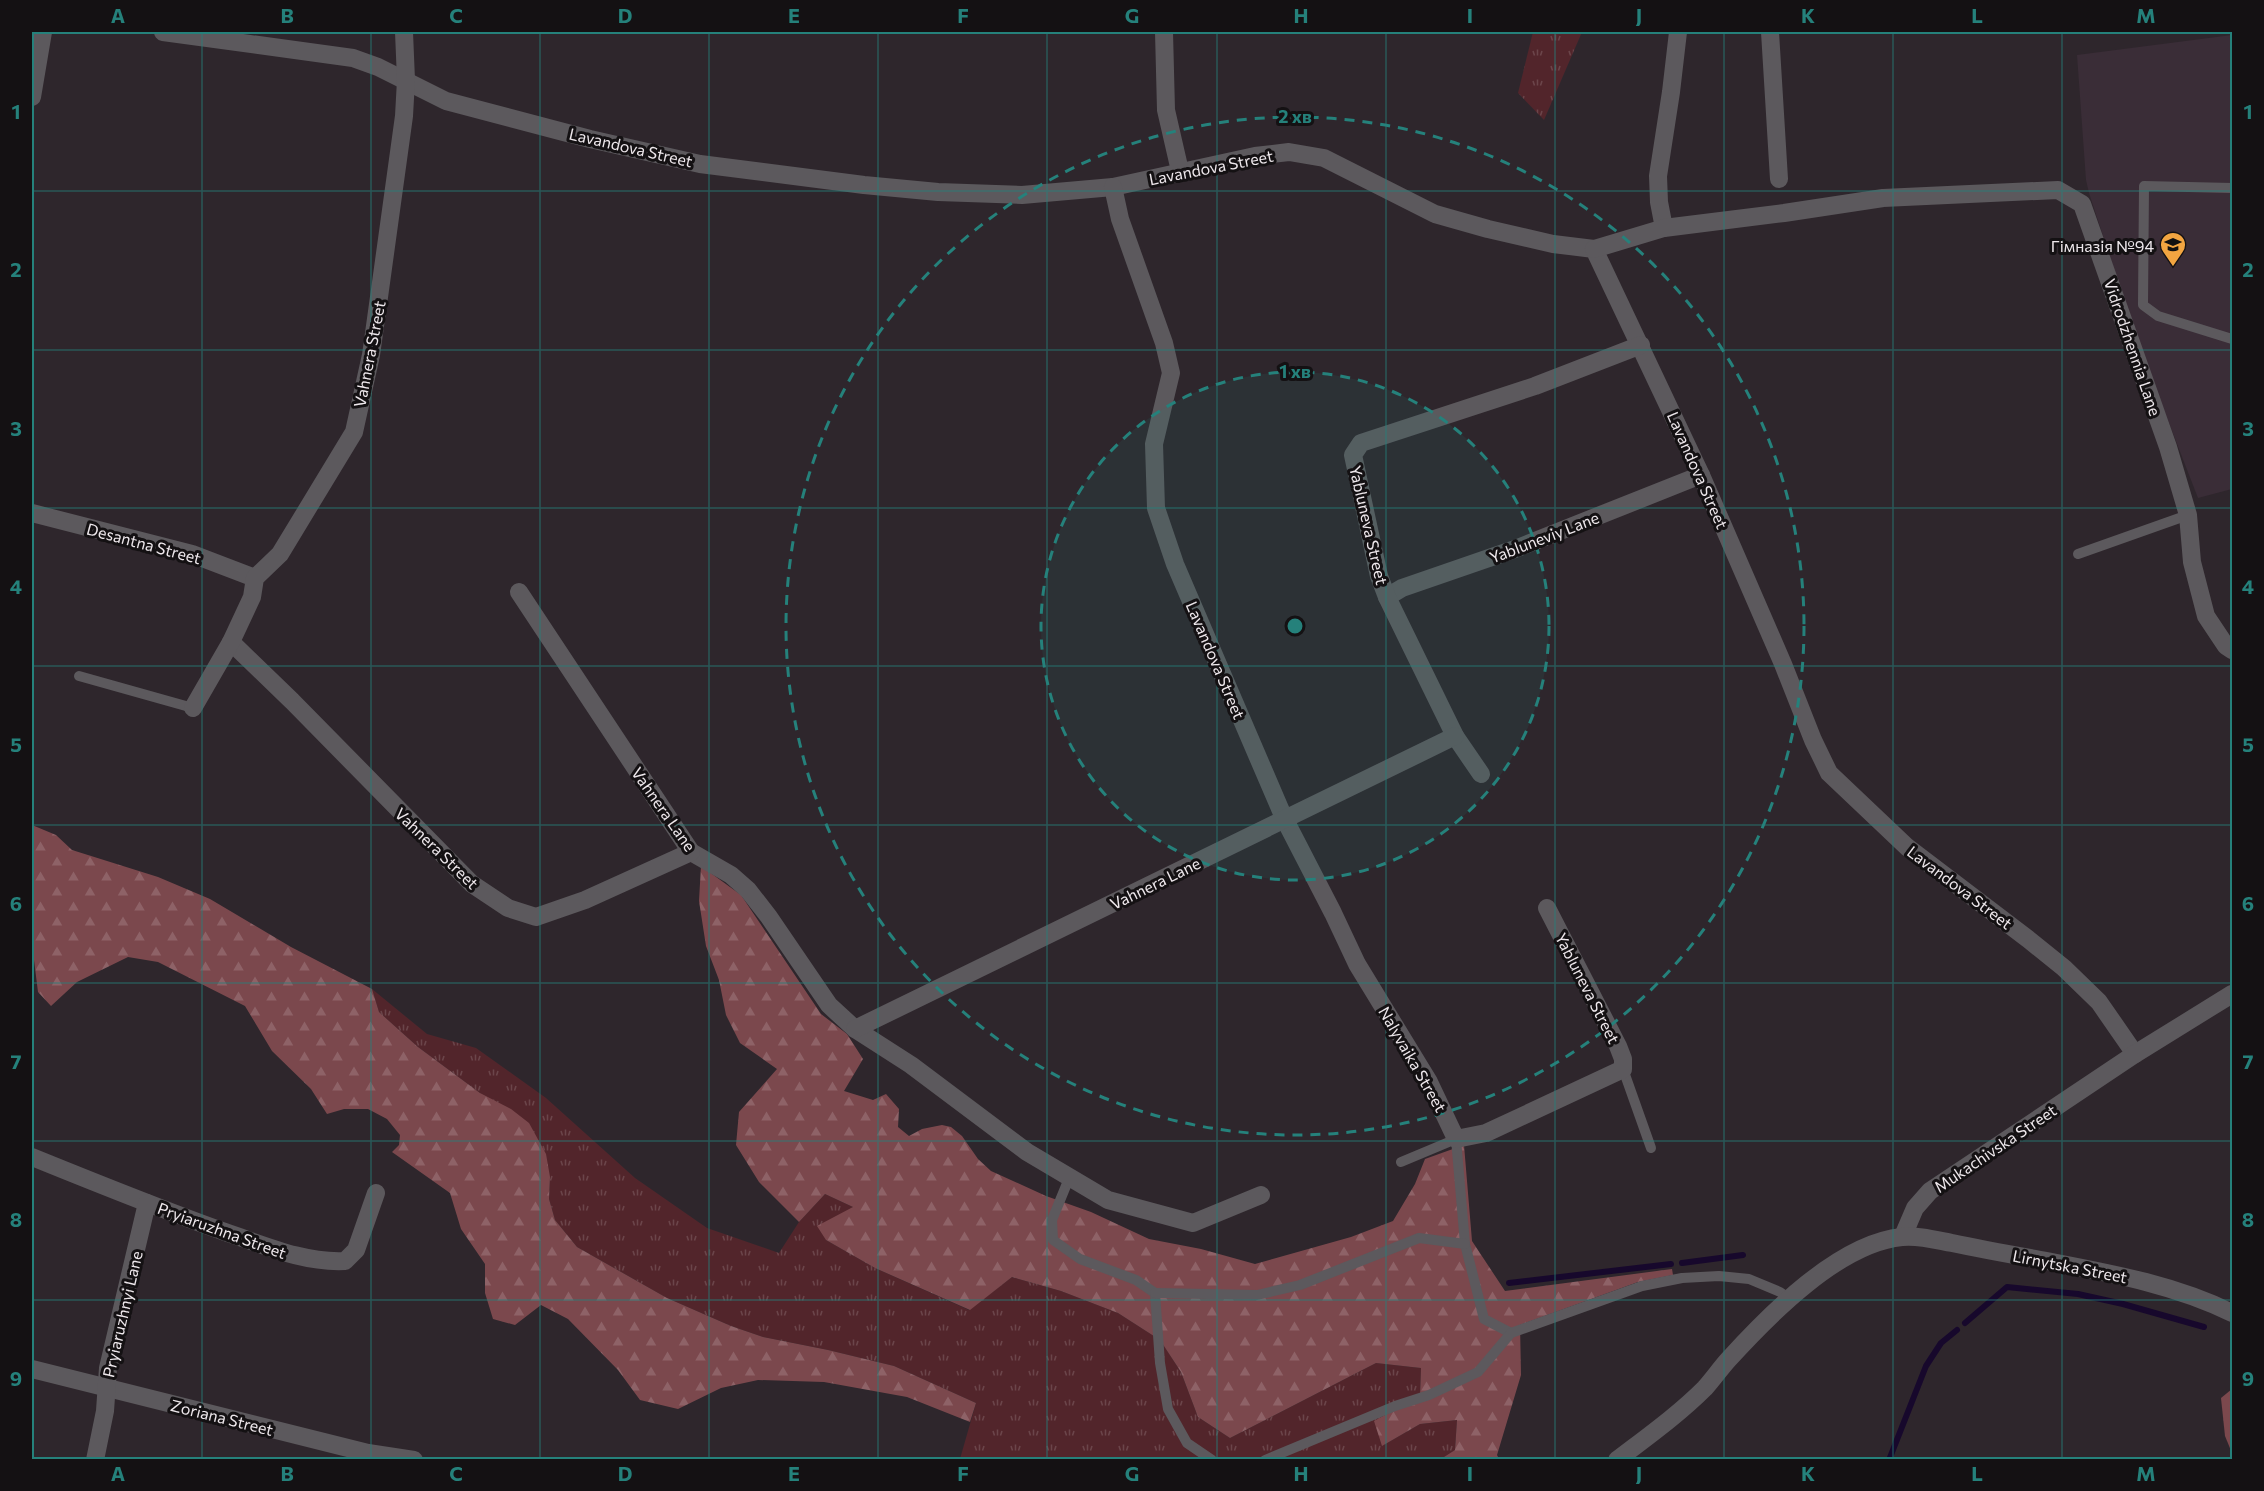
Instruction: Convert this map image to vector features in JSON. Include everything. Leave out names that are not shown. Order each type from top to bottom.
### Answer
[{"type":"street","points":[[32,97],[43,32]]},
{"type":"street","name":"Lavandova Street","points":[[163,32],[353,58],[406,80],[446,101],[590,139],[700,164],[864,185],[938,192],[1022,195],[1113,187],[1255,156],[1289,152],[1324,158],[1434,214],[1488,230],[1553,244],[1594,249],[1701,475],[1829,773],[1907,847],[2064,969],[2099,1002],[2135,1054]]},
{"type":"street","name":"Vahnera Street","points":[[255,578],[280,554],[354,432],[371,355],[404,116],[406,80],[404,32]]},
{"type":"street","points":[[1164,32],[1166,110],[1180,171]]},
{"type":"street","points":[[1664,228],[1659,202],[1658,176],[1678,32]]},
{"type":"street","points":[[1770,32],[1779,179]]},
{"type":"street","name":"Lavandova Street","points":[[1113,187],[1120,219],[1164,343],[1171,373],[1154,444],[1156,508],[1175,564],[1284,818]]},
{"type":"street","name":"Vidrodzhennia Lane","points":[[1594,249],[1664,228],[1883,198],[2058,190],[2082,204],[2168,447],[2188,515],[2192,562],[2206,616],[2226,646],[2232,650]]},
{"type":"street","name":"Yabluneva Street","points":[[1480,774],[1455,736],[1387,597],[1379,576],[1353,455],[1361,443],[1535,386],[1641,345]]},
{"type":"street","name":"Yabluneviy Lane","points":[[1387,597],[1402,588],[1515,549],[1701,475]]},
{"type":"street","name":"Desantna Street","points":[[32,513],[192,555],[255,578]]},
{"type":"street","points":[[193,708],[231,642],[252,597],[255,578]]},
{"type":"street","name":"Vahnera Lane","points":[[519,592],[691,852],[730,875],[748,890],[769,916],[829,1005],[855,1029],[911,1065],[1027,1152],[1108,1200],[1193,1223],[1261,1195]]},
{"type":"street","name":"Vahnera Street","points":[[231,642],[472,884],[508,908],[536,917],[585,900],[691,852]]},
{"type":"street","name":"Vahnera Lane","points":[[855,1029],[1455,736]]},
{"type":"street","name":"Nalyvaika Street","points":[[1284,818],[1334,913],[1357,964],[1429,1082],[1456,1139]]},
{"type":"street","name":"Yabluneva Street","points":[[1547,908],[1618,1046],[1623,1059],[1623,1069]]},
{"type":"street","name":"Mukachivska Street","points":[[1903,1236],[1915,1208],[1930,1191],[2135,1054],[2232,994]]},
{"type":"street","points":[[1456,1139],[1486,1133],[1623,1069]]},
{"type":"street","name":"Pryiaruzhna Street","points":[[32,1157],[147,1203],[292,1255],[330,1262],[345,1261],[356,1250],[376,1192]]},
{"type":"street","name":"Pryiaruzhnyi Lane","points":[[95,1460],[105,1411],[108,1368],[147,1203]]},
{"type":"street","points":[[1617,1460],[1676,1415],[1790,1299],[1840,1259],[1872,1243],[1903,1236]]},
{"type":"street","name":"Lirnytska Street","points":[[1903,1236],[2154,1283],[2215,1304],[2232,1313]]},
{"type":"street","name":"Zoriana Street","points":[[32,1369],[368,1453],[414,1460]]},
{"type":"lane","points":[[2232,188],[2144,186],[2143,305],[2158,316],[2232,339]]},
{"type":"lane","points":[[2078,554],[2188,515]]},
{"type":"lane","points":[[79,676],[193,708]]},
{"type":"lane","points":[[1623,1069],[1651,1148]]},
{"type":"lane","points":[[1401,1162],[1456,1139],[1465,1244],[1484,1319],[1511,1333]]},
{"type":"lane","points":[[1070,1176],[1052,1220],[1053,1240],[1080,1259],[1136,1281],[1155,1293],[1257,1295],[1300,1285],[1419,1238],[1465,1244]]},
{"type":"lane","points":[[1265,1460],[1395,1406],[1429,1395],[1478,1372],[1511,1333],[1642,1286],[1682,1278],[1719,1276],[1749,1279],[1780,1292],[1790,1299]]},
{"type":"lane","points":[[1155,1293],[1160,1363],[1168,1409],[1187,1443],[1212,1460]]},
{"type":"shaded area","name":"Гімназія №94","points":[[2232,35],[2232,489],[2198,498],[2138,343],[2089,193],[2086,180],[2077,55]]},
{"type":"green space","points":[[1533,32],[1582,32],[1544,120],[1518,93]]},
{"type":"green space","points":[[32,825],[56,835],[72,850],[158,877],[210,899],[291,947],[372,989],[379,1012],[418,1047],[480,1093],[511,1109],[529,1123],[546,1154],[550,1177],[549,1199],[555,1220],[577,1247],[667,1298],[731,1326],[763,1337],[894,1366],[976,1403],[970,1422],[907,1397],[824,1382],[758,1380],[721,1388],[678,1409],[640,1400],[618,1370],[568,1319],[541,1305],[515,1325],[493,1319],[485,1293],[485,1264],[461,1229],[450,1193],[392,1152],[399,1145],[400,1135],[387,1119],[368,1109],[344,1109],[327,1114],[311,1089],[272,1051],[245,1006],[158,962],[128,957],[77,982],[51,1006],[38,992],[32,950]]},
{"type":"green space","points":[[701,866],[741,895],[821,1014],[847,1034],[863,1059],[844,1091],[873,1100],[886,1094],[899,1109],[898,1127],[909,1136],[922,1129],[942,1125],[951,1127],[962,1136],[978,1159],[991,1171],[1046,1196],[1091,1212],[1149,1239],[1201,1249],[1255,1264],[1351,1237],[1393,1221],[1415,1184],[1425,1159],[1464,1145],[1472,1241],[1505,1291],[1672,1269],[1673,1275],[1638,1282],[1520,1325],[1521,1375],[1497,1455],[1499,1459],[1441,1459],[1455,1450],[1457,1420],[1420,1424],[1382,1446],[1374,1421],[1420,1396],[1421,1368],[1376,1363],[1230,1438],[1198,1417],[1181,1372],[1160,1340],[1118,1313],[1061,1291],[1012,1277],[970,1310],[875,1268],[826,1240],[817,1226],[853,1207],[825,1194],[799,1222],[759,1182],[736,1145],[739,1112],[777,1069],[740,1043],[726,1015],[719,980],[706,946],[699,901]]},
{"type":"green space","points":[[372,989],[427,1034],[476,1048],[546,1098],[635,1178],[707,1228],[779,1253],[799,1222],[825,1194],[853,1207],[826,1240],[875,1268],[969,1310],[1012,1277],[1061,1291],[1118,1313],[1160,1340],[1181,1372],[1198,1417],[1230,1438],[1376,1363],[1421,1368],[1420,1396],[1382,1446],[1420,1424],[1457,1420],[1455,1450],[1441,1460],[960,1459],[976,1403],[894,1366],[763,1337],[731,1326],[667,1298],[577,1247],[555,1220],[549,1199],[550,1177],[480,1093],[418,1047],[379,1012]]},
{"type":"green space","points":[[2232,1389],[2232,1453],[2225,1436],[2221,1398]]},
{"type":"waterway","points":[[1682,1263],[1743,1255]]},
{"type":"waterway","points":[[1509,1283],[1671,1264]]},
{"type":"waterway","points":[[1965,1323],[2007,1287],[2078,1294],[2204,1327]]},
{"type":"waterway","points":[[1889,1460],[1926,1366],[1941,1343],[1957,1330]]},
{"type":"place","name":"Гімназія №94","points":[[2173,268]]}]
